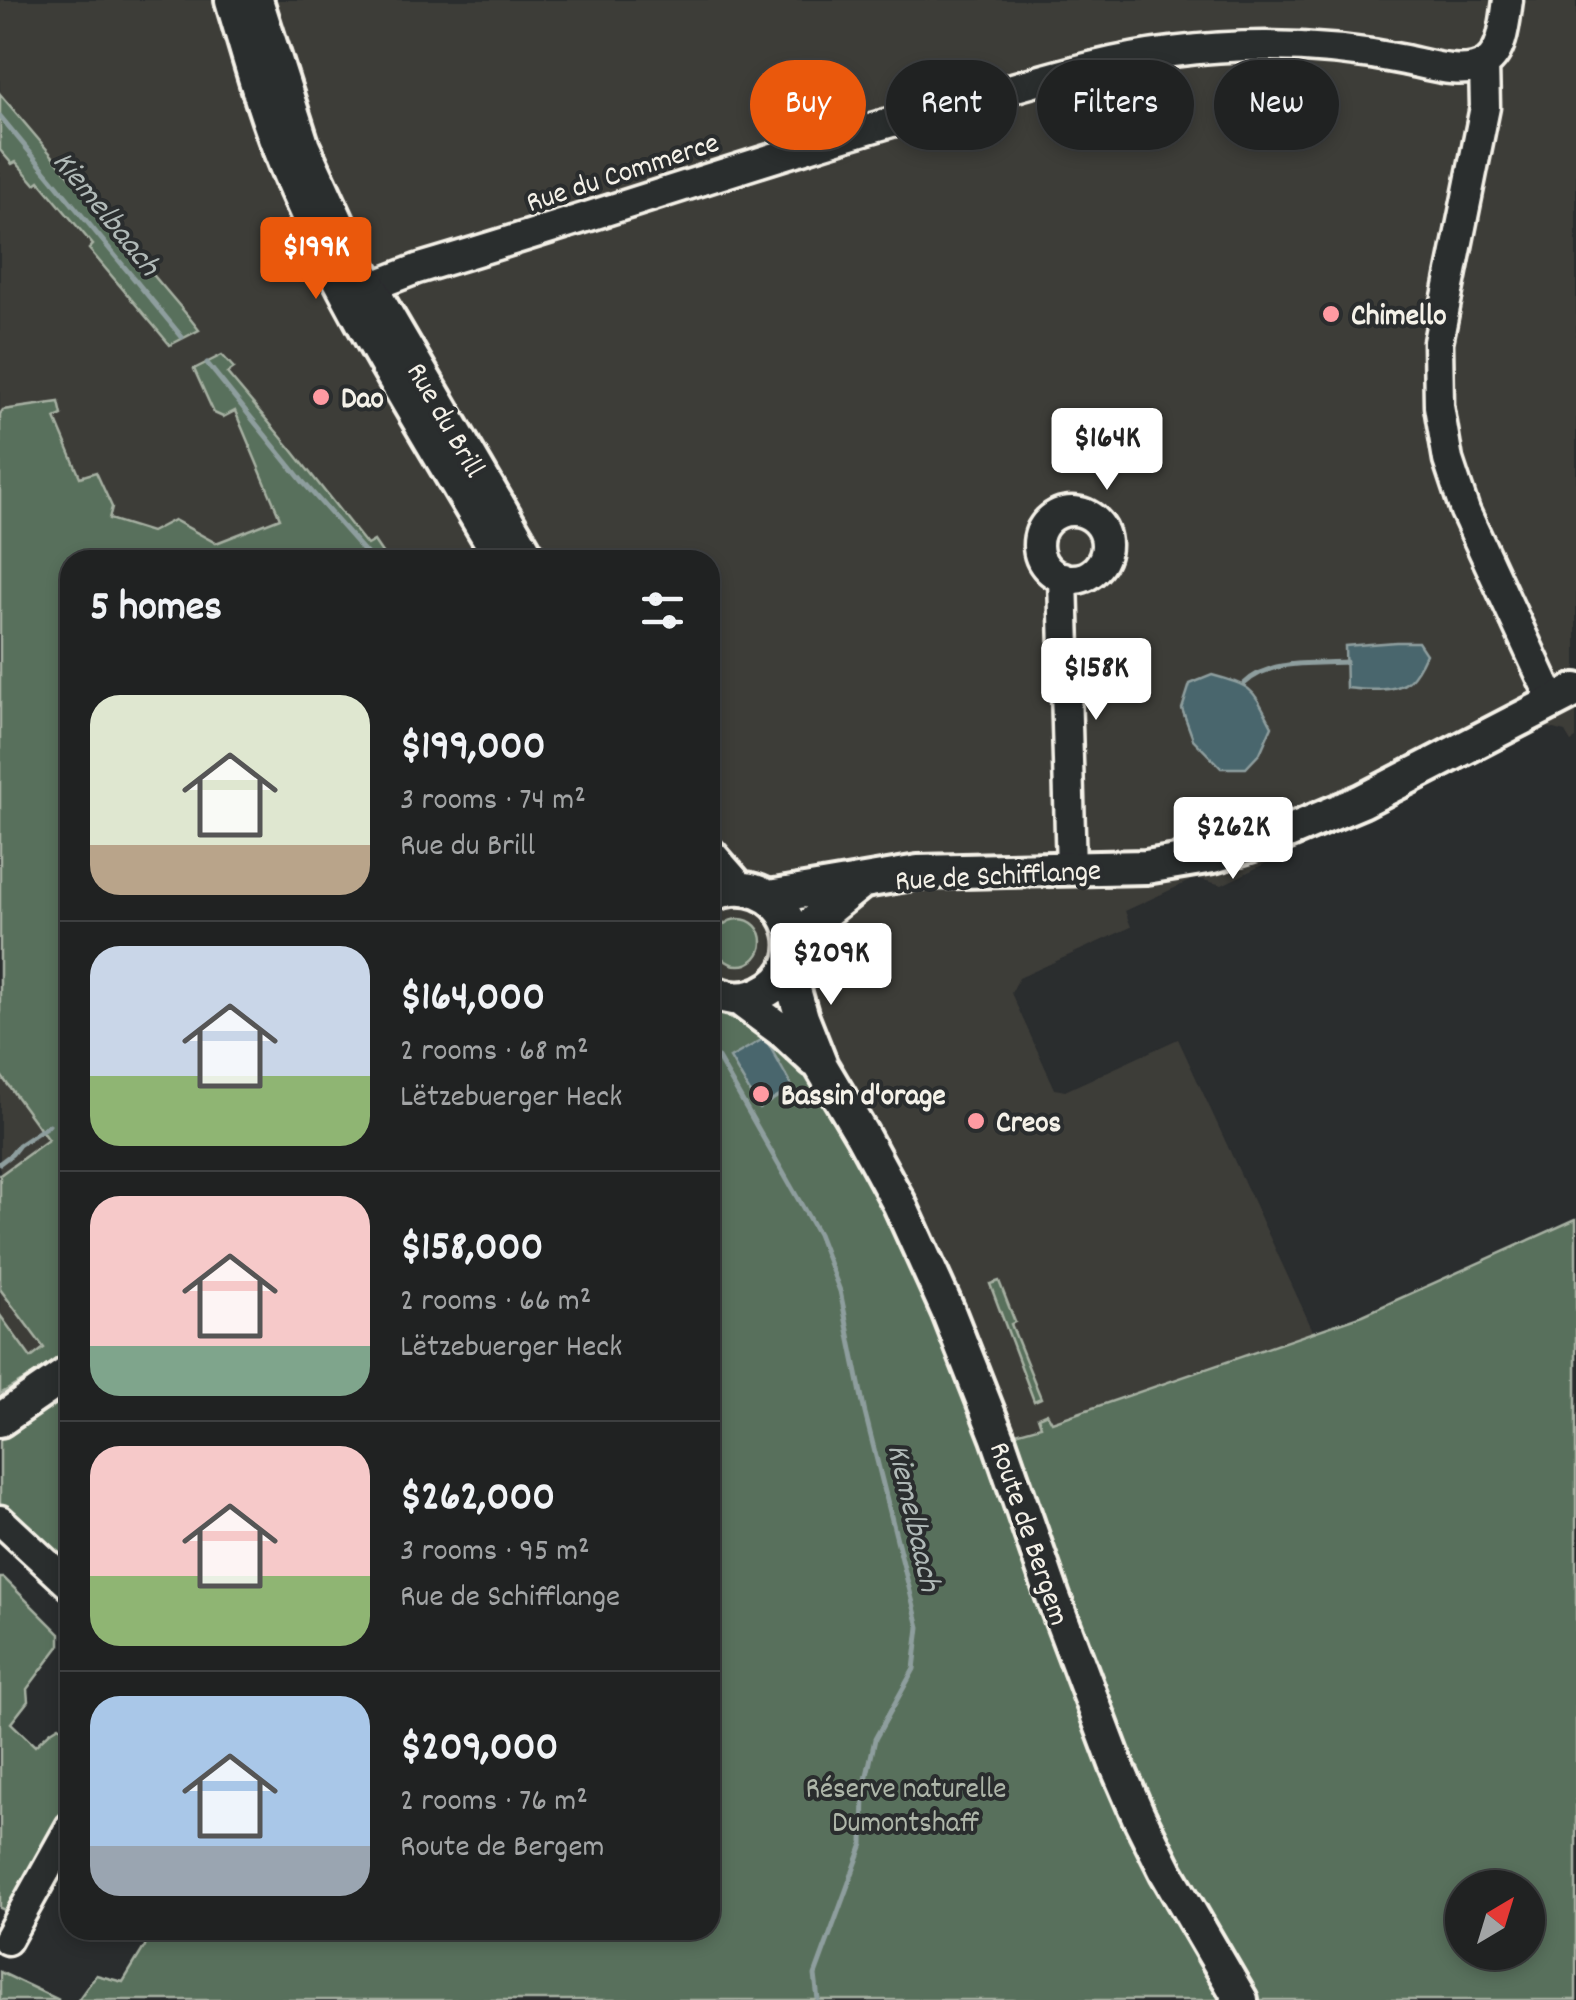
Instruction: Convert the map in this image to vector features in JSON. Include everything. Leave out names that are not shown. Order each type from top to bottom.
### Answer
[{"type":"main road","name":"Rue du Brill","points":[[232,0],[278,145],[314,228],[356,310],[496,550]]},
{"type":"main road","name":"Rue du Brill","points":[[256,0],[303,147],[354,259],[524,550]]},
{"type":"main road","name":"Rue de Schifflange","points":[[739,893],[862,882],[918,872],[1146,867],[1213,856],[1276,837],[1362,801],[1564,696]]},
{"type":"main road","points":[[720,868],[739,893]]},
{"type":"main road","name":"Rue de Schifflange","points":[[725,995],[754,996],[779,981],[791,955],[823,912],[862,882]]},
{"type":"main road","name":"Route de Bergem","points":[[739,893],[782,909],[790,924],[802,1018],[821,1066],[899,1202],[948,1311],[1138,1815],[1241,2000]]},
{"type":"main road","name":"Route de Bergem","points":[[725,995],[786,1033],[821,1066]]},
{"type":"main road","points":[[0,1420],[60,1379]]},
{"type":"street","points":[[1508,0],[1499,44],[1484,65],[1485,107],[1438,342],[1439,406],[1448,460],[1465,511],[1564,696]]},
{"type":"street","name":"Rue du Commerce","points":[[370,287],[416,268],[861,130],[1128,58],[1274,44],[1360,51],[1434,66],[1466,69],[1484,65]]},
{"type":"street","points":[[1063,577],[1072,870]]},
{"type":"street","points":[[0,1520],[60,1576]]},
{"type":"street","points":[[6,1940],[60,1845]]},
{"type":"shaded area","points":[[0,0],[1576,0],[1576,672],[1568,676],[1576,680],[1576,739],[1571,742],[1565,732],[1542,726],[1222,885],[1196,878],[1125,911],[1131,927],[1019,978],[1011,993],[1055,1089],[1065,1091],[1178,1039],[1314,1333],[1052,1422],[1048,1413],[1041,1426],[998,1438],[756,1026],[720,1014],[720,550],[380,550],[374,542],[367,545],[227,373],[222,355],[194,369],[235,411],[280,518],[216,543],[175,520],[151,532],[109,519],[96,472],[80,478],[55,418],[3,410],[0,414],[0,150],[35,183],[39,181],[93,245],[89,249],[170,345],[198,329],[0,94]]},
{"type":"shaded area","points":[[0,1003],[60,1084],[60,1194],[44,1348],[31,1358],[0,1315]]},
{"type":"green space","points":[[0,94],[199,330],[170,345],[89,249],[93,245],[39,181],[35,184],[0,150]]},
{"type":"green space","points":[[222,355],[234,368],[227,373],[367,545],[374,541],[380,550],[60,550],[60,1362],[0,1394],[0,1315],[31,1358],[44,1348],[0,1289],[0,1175],[48,1140],[0,1074],[0,414],[3,410],[59,402],[62,415],[55,418],[80,477],[96,472],[112,507],[109,519],[151,532],[174,520],[216,543],[280,518],[235,411],[223,417],[214,413],[194,369]]},
{"type":"green space","points":[[730,920],[748,920],[761,933],[761,951],[748,964],[730,964],[720,956],[720,928]]},
{"type":"green space","name":"Réserve naturelle Dumontshaff","points":[[720,1014],[756,1026],[807,1070],[876,1189],[998,1438],[1041,1426],[1038,1417],[1047,1413],[1052,1422],[1363,1315],[1576,1219],[1576,2000],[78,2000],[96,1975],[123,1982],[146,1940],[720,1940]]},
{"type":"green space","points":[[999,1281],[1015,1322],[1011,1324],[1041,1398],[1034,1401],[990,1284]]},
{"type":"green space","points":[[60,1397],[60,1592],[0,1539],[0,1437]]},
{"type":"green space","points":[[0,1578],[4,1578],[60,1634],[60,1645],[27,1689],[28,1701],[11,1723],[35,1746],[60,1727],[60,1838],[9,1912],[0,1908]]},
{"type":"green space","points":[[0,1972],[59,2000],[0,2000]]},
{"type":"water","points":[[1418,642],[1426,654],[1409,681],[1388,689],[1346,688],[1345,646]]},
{"type":"water","points":[[1212,675],[1251,691],[1272,726],[1260,753],[1246,768],[1221,768],[1193,739],[1182,709],[1190,684]]},
{"type":"water","points":[[765,1038],[793,1088],[759,1108],[730,1058]]},
{"type":"waterway","name":"Kiemelbaach","points":[[0,116],[182,337]]},
{"type":"waterway","name":"Kiemelbaach","points":[[207,363],[363,550]]},
{"type":"waterway","points":[[1244,684],[1279,667],[1346,662]]},
{"type":"waterway","name":"Kiemelbaach","points":[[720,1062],[818,1234],[840,1291],[865,1413],[919,1627],[914,1669],[875,1739],[864,1789],[863,1844],[815,1975],[818,2000]]},
{"type":"waterway","points":[[0,1163],[49,1125]]},
{"type":"place","name":"Chimello","points":[[1331,314]]},
{"type":"place","name":"Dao","points":[[321,397]]},
{"type":"place","name":"Bassin d'orage","points":[[761,1094]]},
{"type":"place","name":"Creos","points":[[976,1121]]}]
